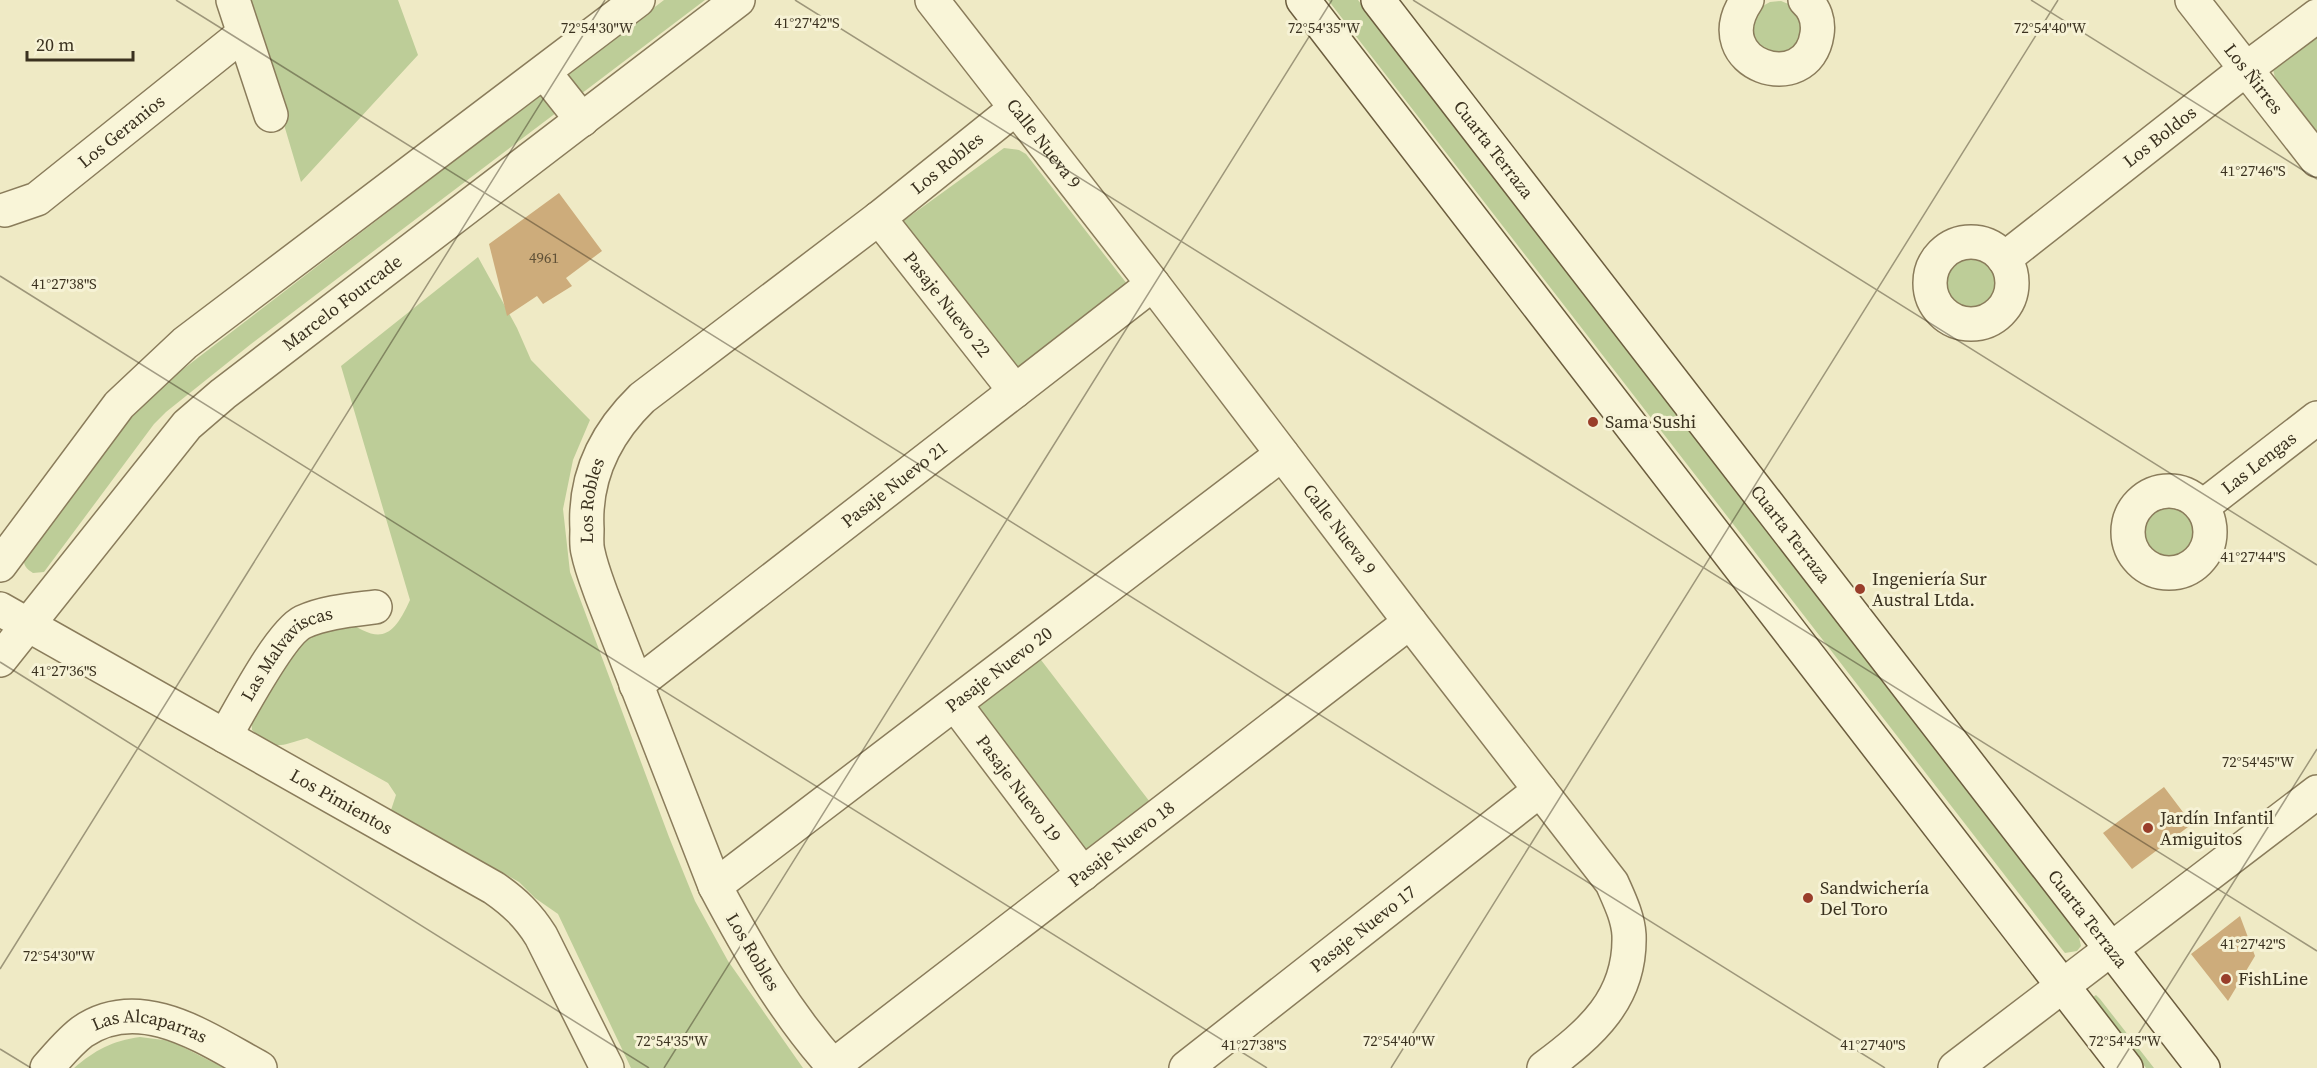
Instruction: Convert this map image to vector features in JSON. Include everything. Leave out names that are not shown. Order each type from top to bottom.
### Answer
[{"type":"street","points":[[233,0],[271,115]]},
{"type":"street","points":[[0,565],[119,405],[185,343],[638,0]]},
{"type":"street","name":"Marcelo Fourcade","points":[[0,660],[14,617],[187,425],[242,380],[738,0]]},
{"type":"street","name":"Calle Nueva 9","points":[[932,0],[1153,284],[1612,883],[1624,911],[1629,934],[1622,978],[1611,1007],[1596,1024],[1544,1068]]},
{"type":"street","points":[[1303,0],[2126,1068]]},
{"type":"street","name":"Cuarta Terraza","points":[[1378,0],[2203,1068]]},
{"type":"street","points":[[1747,0],[1738,19],[1737,40],[1744,53],[1753,62],[1764,68],[1777,69],[1790,68],[1810,52],[1816,41],[1818,28],[1810,1]]},
{"type":"street","name":"Los Ñirres","points":[[2192,0],[2317,160]]},
{"type":"street","name":"Los Boldos","points":[[2004,259],[2317,16]]},
{"type":"street","name":"Los Geranios","points":[[2,205],[37,199],[243,34]]},
{"type":"street","points":[[544,72],[582,120]]},
{"type":"street","name":"Los Robles","points":[[834,1067],[786,1006],[737,928],[715,886],[602,596],[588,550],[586,510],[588,490],[601,451],[625,415],[642,398],[879,218],[1016,108]]},
{"type":"street","name":"Pasaje Nuevo 22","points":[[879,218],[1015,391]]},
{"type":"street","name":"Pasaje Nuevo 21","points":[[636,685],[1153,284]]},
{"type":"street","name":"Las Lengas","points":[[2202,507],[2317,418]]},
{"type":"street","name":"Pasaje Nuevo 20","points":[[715,886],[1282,454]]},
{"type":"street","name":"Las Malvaviscas","points":[[225,736],[285,637],[302,623],[334,612],[375,607]]},
{"type":"street","name":"Los Pimientos","points":[[14,617],[494,888],[518,906],[541,936],[607,1068]]},
{"type":"street","name":"Pasaje Nuevo 18","points":[[834,1067],[1410,622]]},
{"type":"street","name":"Pasaje Nuevo 19","points":[[955,704],[1083,874]]},
{"type":"street","name":"Pasaje Nuevo 17","points":[[1193,1066],[1540,790]]},
{"type":"street","points":[[1955,1068],[2317,792]]},
{"type":"street","name":"Las Alcaparras","points":[[47,1068],[82,1032],[102,1021],[126,1017],[172,1022],[260,1068]]},
{"type":"green space","points":[[247,0],[398,0],[418,55],[301,182]]},
{"type":"green space","points":[[664,0],[705,0],[251,344],[166,412],[154,424],[44,572],[33,573],[27,568],[24,557],[128,421],[165,383]]},
{"type":"green space","points":[[1328,0],[1358,0],[2078,933],[2081,946],[2077,951],[2065,953],[2061,948]]},
{"type":"green space","points":[[1781,1],[1791,5],[1804,22],[1800,43],[1784,55],[1763,52],[1750,35],[1761,7],[1770,2]]},
{"type":"green space","points":[[2317,33],[2317,132],[2275,78],[2273,69]]},
{"type":"green space","points":[[1004,148],[1019,150],[1026,154],[1131,289],[1019,372],[895,227]]},
{"type":"green space","points":[[1966,256],[1976,256],[1986,260],[1994,268],[1998,283],[1994,298],[1986,306],[1976,310],[1966,310],[1956,306],[1948,298],[1944,288],[1944,278],[1948,268],[1956,260]]},
{"type":"green space","points":[[478,257],[517,328],[531,360],[590,420],[573,460],[563,509],[570,572],[695,901],[728,961],[803,1068],[631,1068],[558,914],[535,898],[519,882],[391,810],[396,795],[388,783],[307,738],[277,745],[266,742],[252,730],[251,711],[291,645],[343,618],[366,632],[383,634],[397,623],[410,600],[341,366]]},
{"type":"green space","points":[[2169,502],[2186,507],[2194,515],[2199,532],[2194,549],[2186,557],[2169,562],[2152,557],[2144,549],[2139,532],[2144,515],[2152,507]]},
{"type":"green space","points":[[1038,656],[1153,806],[1081,860],[969,709]]},
{"type":"green space","points":[[2096,995],[2154,1068],[2146,1068],[2094,1001],[2093,997]]},
{"type":"green space","points":[[140,1037],[171,1041],[224,1068],[74,1068],[104,1047]]},
{"type":"building","points":[[559,193],[602,251],[566,278],[572,286],[543,304],[537,296],[507,316],[489,244]]},
{"type":"building","name":"Jardín Infantil Amiguitos","points":[[2164,787],[2192,824],[2132,869],[2103,833]]},
{"type":"building","name":"FishLine","points":[[2240,916],[2255,956],[2228,1001],[2191,954]]},
{"type":"place","name":"Sama Sushi","points":[[1593,422]]},
{"type":"place","name":"Ingeniería Sur Austral Ltda.","points":[[1860,589]]},
{"type":"place","name":"Jardín Infantil Amiguitos","points":[[2148,828]]},
{"type":"place","name":"Sandwichería Del Toro","points":[[1808,898]]},
{"type":"place","name":"FishLine","points":[[2226,979]]}]
